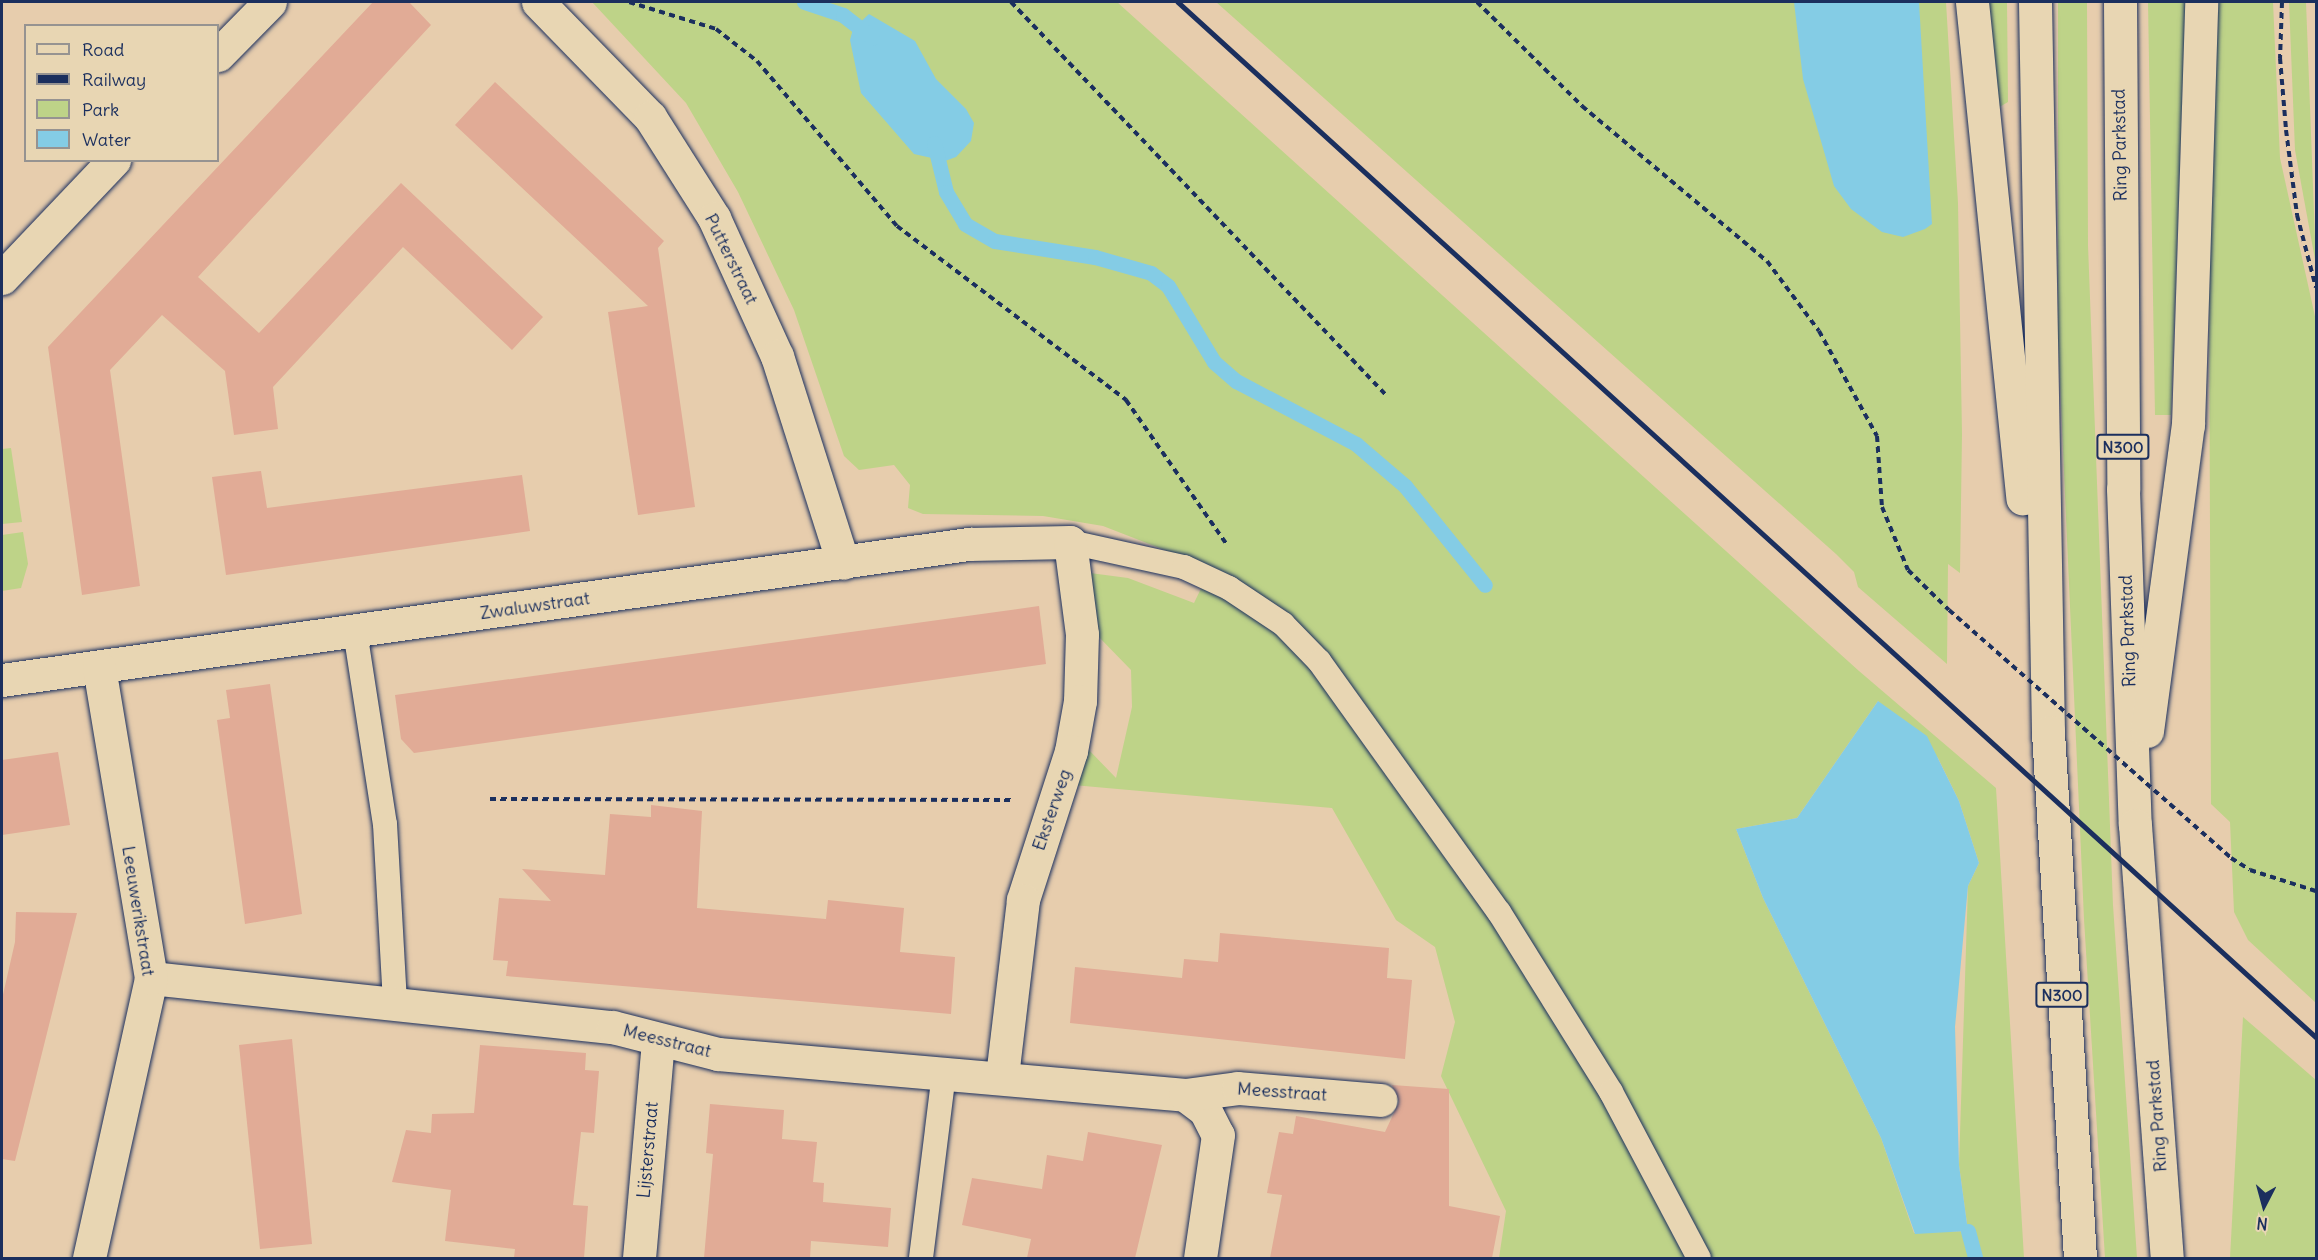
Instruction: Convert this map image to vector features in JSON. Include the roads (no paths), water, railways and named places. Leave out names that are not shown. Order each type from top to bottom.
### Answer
[{"type":"main road","points":[[219,54],[270,2]]},
{"type":"main road","name":"Putterstraat","points":[[538,2],[650,117],[714,218],[777,356],[843,563]]},
{"type":"main road","name":"N300","points":[[1972,2],[2048,732]]},
{"type":"main road","name":"N300","points":[[2035,2],[2048,732],[2080,1258]]},
{"type":"main road","name":"Ring Parkstad","points":[[2120,2],[2123,489],[2135,825],[2168,1258]]},
{"type":"main road","name":"N300","points":[[2135,825],[2188,425],[2201,2]]},
{"type":"main road","points":[[2,278],[112,162]]},
{"type":"main road","name":"Zwaluwstraat","points":[[2,680],[969,544],[1070,543]]},
{"type":"main road","name":"Eksterweg","points":[[1002,1077],[1023,900],[1071,751],[1082,680],[1070,543]]},
{"type":"main road","name":"Leeuwerikstraat","points":[[89,1258],[151,978],[99,667]]},
{"type":"main road","name":"Meesstraat","points":[[151,978],[613,1027],[658,1041],[718,1054],[1002,1077],[1195,1102],[1238,1088],[1380,1100]]},
{"type":"main road","name":"Lijsterstraat","points":[[639,1258],[658,1041]]},
{"type":"main road","points":[[1195,1102],[1218,1135],[1218,1161],[1200,1258]]},
{"type":"lane","points":[[1070,543],[1184,567],[1229,588],[1290,631],[1388,750],[1499,912],[1611,1092],[1699,1258]]},
{"type":"lane","points":[[355,631],[386,835],[395,1004]]},
{"type":"lane","points":[[921,1258],[944,1072]]},
{"type":"water","points":[[1794,2],[1919,2],[1932,224],[1925,229],[1903,237],[1882,232],[1851,209],[1834,186],[1803,79]]},
{"type":"water","points":[[869,14],[915,41],[936,79],[966,109],[974,123],[971,141],[956,157],[945,161],[914,154],[861,93],[850,40],[853,29]]},
{"type":"water","points":[[1878,701],[1927,736],[1959,801],[1979,863],[1968,886],[1955,1027],[1959,1165],[1968,1231],[1915,1234],[1881,1138],[1763,898],[1736,829],[1797,818]]},
{"type":"waterway","points":[[804,2],[843,15],[872,38]]},
{"type":"waterway","points":[[934,143],[946,192],[965,224],[995,241],[1095,257],[1151,273],[1168,286],[1214,362],[1236,381],[1356,444],[1405,486],[1485,585]]},
{"type":"waterway","points":[[1968,1231],[1975,1258]]},
{"type":"railway","points":[[1178,2],[2316,1037]]}]
